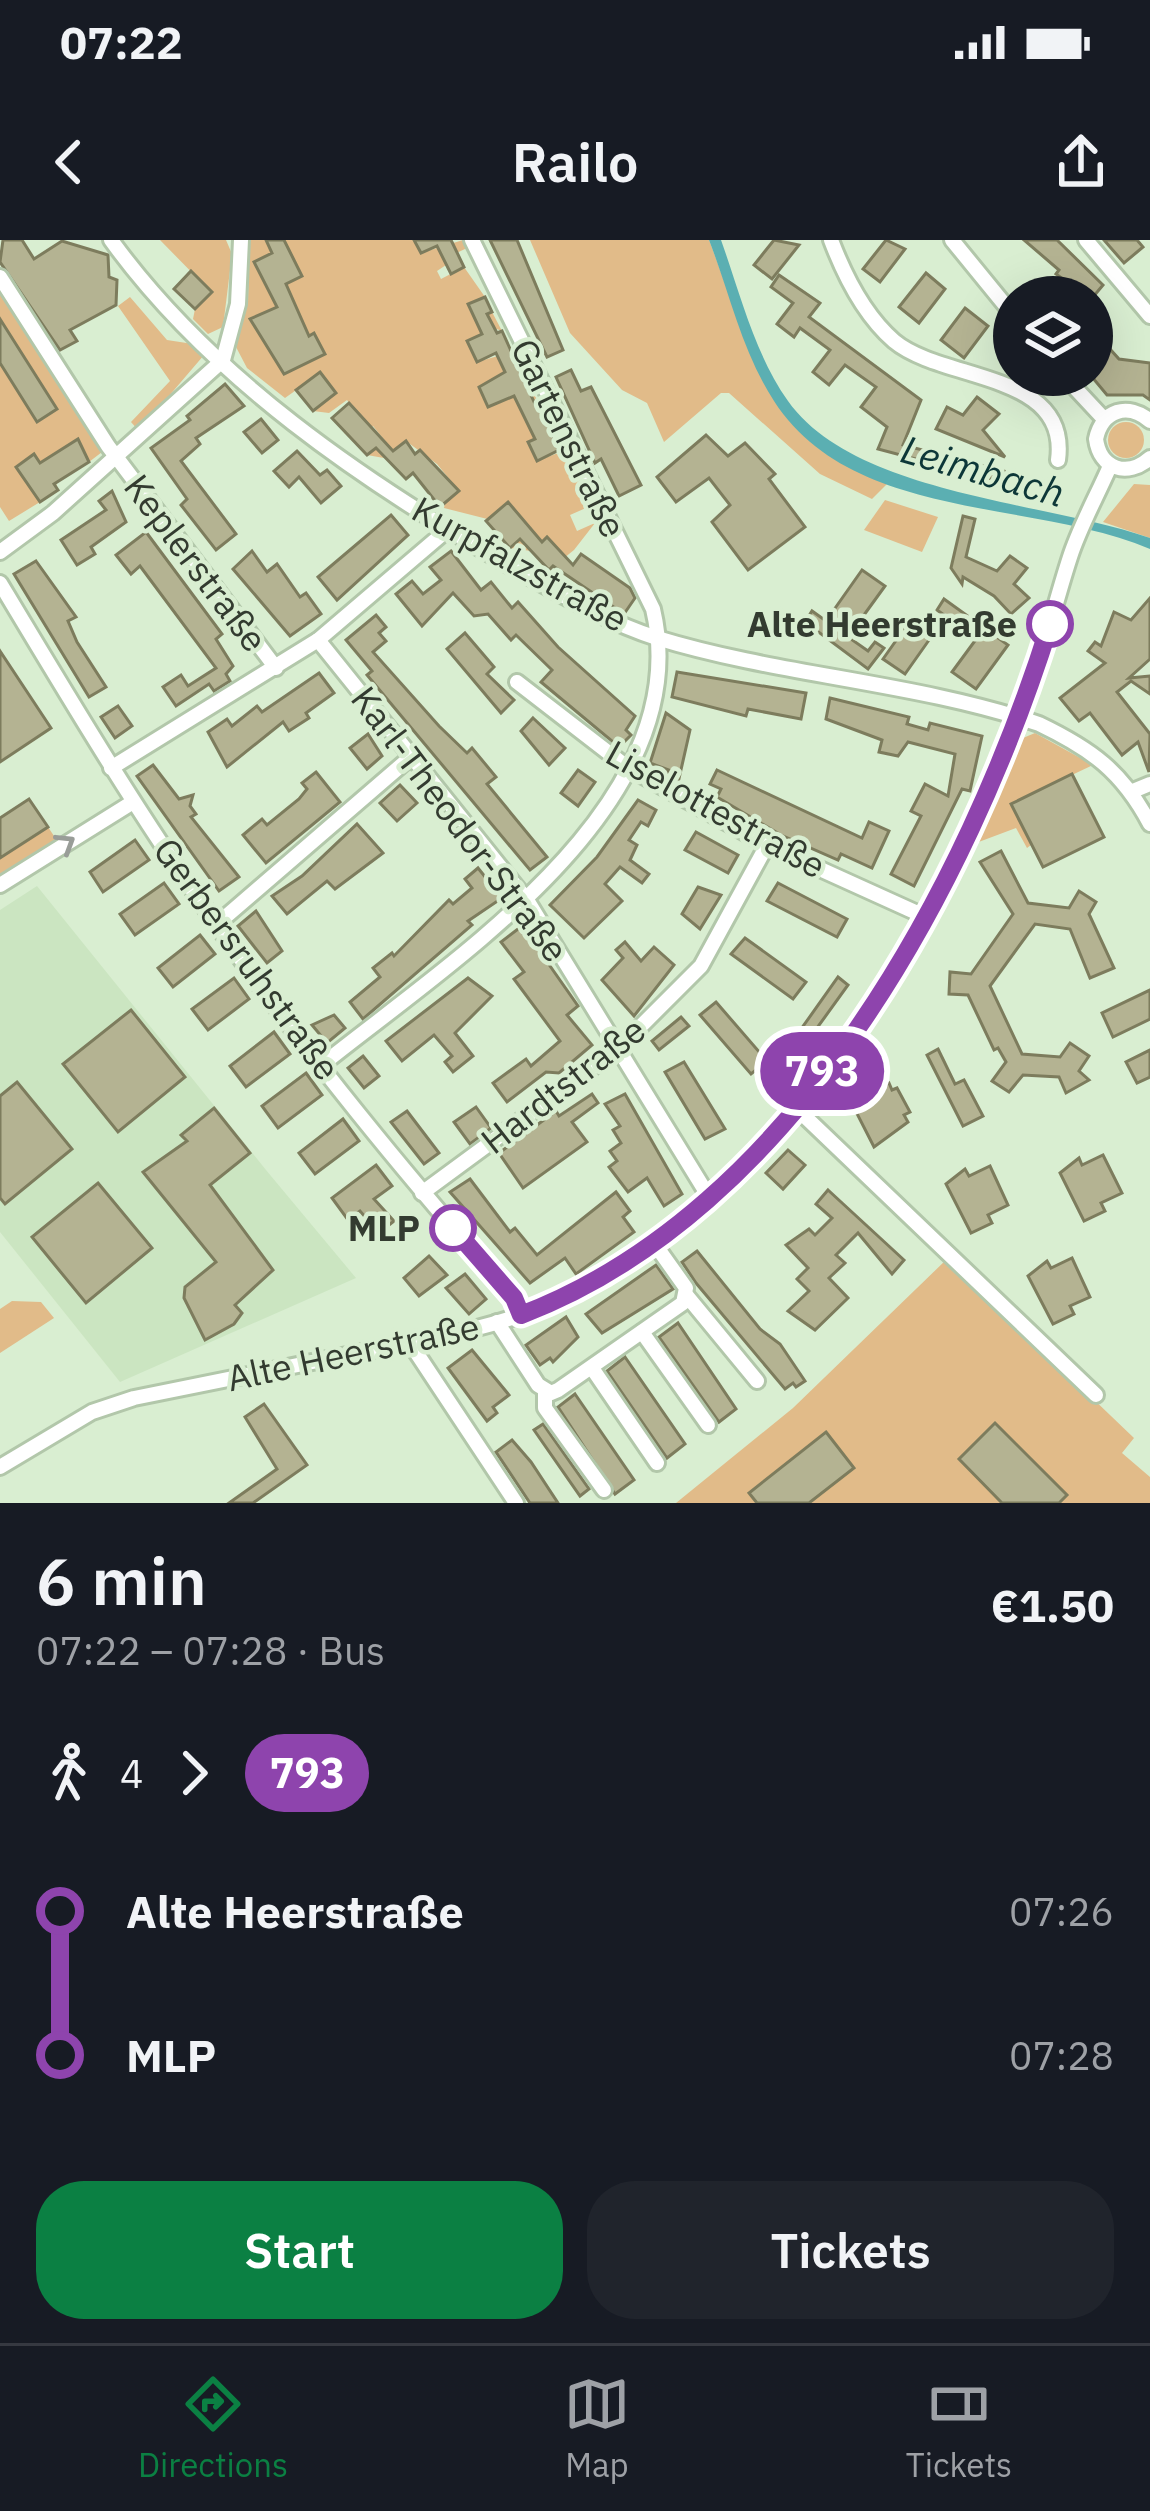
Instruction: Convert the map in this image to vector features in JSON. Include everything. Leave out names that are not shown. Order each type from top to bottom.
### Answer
[{"type":"street","name":"Kurpfalzstraße","points":[[111,240],[159,302],[288,417],[448,530],[558,593],[660,639],[1019,718],[1091,748],[1133,791],[1150,824]]},
{"type":"street","points":[[0,552],[116,458],[224,361],[238,304],[241,240]]},
{"type":"street","name":"Gartenstraße","points":[[472,240],[653,608],[660,639]]},
{"type":"street","points":[[831,240],[854,291],[894,341],[941,368],[1020,389],[1052,421],[1058,460]]},
{"type":"street","points":[[952,240],[993,290]]},
{"type":"street","points":[[1086,240],[1150,316]]},
{"type":"street","name":"Keplerstraße","points":[[0,277],[116,458],[276,668]]},
{"type":"street","points":[[1083,396],[1104,419]]},
{"type":"street","points":[[1150,421],[1128,410],[1104,419],[1096,439],[1110,466],[1128,470],[1150,458]]},
{"type":"street","name":"Alte Heerstraße","points":[[0,1467],[92,1412],[134,1398],[410,1343],[521,1315],[594,1283],[709,1198],[795,1107],[882,990],[966,844],[1019,718],[1079,535],[1110,466]]},
{"type":"street","points":[[111,768],[318,640],[448,530]]},
{"type":"street","name":"Gerbersruhstraße","points":[[0,583],[111,768],[216,925],[422,1193],[514,1298],[521,1315]]},
{"type":"street","points":[[322,1064],[527,900],[580,841],[627,767],[650,704],[660,639]]},
{"type":"street","name":"Karl-Theodor-Straße","points":[[318,640],[527,900],[709,1198]]},
{"type":"street","name":"Liselottestraße","points":[[517,682],[627,767],[767,844],[926,917]]},
{"type":"street","points":[[216,925],[412,756]]},
{"type":"street","points":[[1133,791],[1150,784]]},
{"type":"street","points":[[0,885],[134,802]]},
{"type":"street","name":"Hardtstraße","points":[[422,1193],[620,1048],[701,966],[767,844]]},
{"type":"street","points":[[795,1107],[1096,1395]]},
{"type":"street","points":[[654,1243],[687,1296],[757,1381]]},
{"type":"street","points":[[544,1391],[558,1390],[592,1368],[687,1296]]},
{"type":"street","points":[[497,1322],[544,1391],[545,1408],[604,1490]]},
{"type":"street","points":[[642,1332],[708,1425]]},
{"type":"street","points":[[410,1343],[516,1503]]},
{"type":"street","points":[[592,1368],[658,1462]]},
{"type":"shaded area","points":[[160,240],[226,240],[232,254],[223,327],[208,334],[193,319],[195,309],[211,292]]},
{"type":"shaded area","points":[[249,240],[414,240],[421,253],[463,240],[467,248],[444,259],[446,265],[437,271],[441,279],[464,267],[485,297],[469,304],[492,312],[502,331],[494,328],[467,342],[477,362],[512,352],[517,366],[502,373],[488,407],[528,389],[540,402],[522,411],[529,425],[547,417],[551,435],[529,442],[537,461],[566,450],[595,504],[570,515],[577,531],[595,523],[574,550],[549,570],[564,555],[547,537],[531,551],[510,548],[531,530],[440,507],[459,491],[437,464],[406,441],[384,458],[367,455],[385,441],[373,426],[355,439],[344,433],[362,420],[347,400],[329,413],[313,411],[336,393],[320,373],[285,398],[247,368],[236,347],[248,302]]},
{"type":"shaded area","points":[[530,240],[709,240],[752,356],[786,413],[844,461],[888,483],[872,499],[820,474],[729,393],[721,393],[664,442],[647,403],[622,390],[570,333]]},
{"type":"shaded area","points":[[0,292],[102,452],[89,462],[78,440],[51,465],[58,490],[34,455],[17,466],[40,502],[9,521],[0,507]]},
{"type":"shaded area","points":[[130,297],[167,340],[193,344],[204,355],[139,431],[131,422],[170,381],[118,306]]},
{"type":"shaded area","points":[[1126,422],[1139,427],[1144,440],[1139,453],[1126,458],[1113,453],[1108,440],[1113,427]]},
{"type":"shaded area","points":[[1134,484],[1150,485],[1150,538],[1103,522]]},
{"type":"shaded area","points":[[885,500],[938,517],[922,552],[864,530]]},
{"type":"shaded area","points":[[1035,733],[1093,765],[1011,804],[1031,845],[1027,848],[1016,828],[976,843],[1023,738]]},
{"type":"shaded area","points":[[48,827],[58,842],[0,879],[0,858]]},
{"type":"shaded area","points":[[37,886],[356,1278],[120,1382],[0,1232],[0,910]]},
{"type":"shaded area","points":[[947,1259],[1134,1438],[1122,1453],[1150,1477],[1150,1503],[676,1503],[793,1408]]},
{"type":"shaded area","points":[[12,1301],[41,1302],[54,1318],[0,1353],[0,1309]]},
{"type":"water","points":[[709,240],[721,240],[749,323],[776,383],[818,432],[858,457],[904,476],[1107,525],[1150,538],[1150,549],[1103,533],[896,488],[849,468],[808,440],[763,382]]},
{"type":"building","points":[[3,240],[22,240],[34,259],[62,241],[108,255],[109,277],[117,280],[116,305],[70,330],[77,341],[60,350],[0,262]]},
{"type":"building","points":[[266,240],[284,240],[302,276],[286,284],[309,336],[314,333],[325,354],[284,374],[250,319],[277,307],[254,262],[272,253]]},
{"type":"building","points":[[414,240],[451,240],[464,267],[451,274],[437,246],[421,253]]},
{"type":"building","points":[[490,240],[517,240],[563,350],[547,357]]},
{"type":"building","points":[[774,240],[799,245],[772,279],[754,265]]},
{"type":"building","points":[[886,240],[905,249],[880,282],[863,269]]},
{"type":"building","points":[[1024,240],[1057,240],[1094,276],[1059,276],[1059,270]]},
{"type":"building","points":[[1104,240],[1137,240],[1143,247],[1124,263]]},
{"type":"building","points":[[191,271],[212,292],[195,309],[174,289]]},
{"type":"building","points":[[926,273],[945,289],[919,323],[899,307]]},
{"type":"building","points":[[779,275],[820,303],[809,317],[921,400],[903,445],[1004,471],[1002,482],[878,449],[887,427],[861,407],[876,387],[845,365],[829,385],[813,372],[830,350],[800,328],[794,337],[777,324],[793,303],[771,287]]},
{"type":"building","points":[[485,297],[492,312],[487,314],[497,333],[502,331],[559,450],[537,461],[528,442],[535,439],[514,396],[488,407],[479,387],[505,372],[496,353],[477,362],[467,341],[482,334],[468,304]]},
{"type":"building","points":[[965,308],[988,326],[964,358],[941,340]]},
{"type":"building","points":[[0,319],[57,409],[37,422],[0,363]]},
{"type":"building","points":[[1113,352],[1119,359],[1150,363],[1150,400],[1143,395],[1113,395]]},
{"type":"building","points":[[571,370],[581,391],[591,387],[641,485],[619,496],[601,459],[595,463],[556,377]]},
{"type":"building","points":[[320,372],[336,393],[313,411],[296,390]]},
{"type":"building","points":[[225,384],[244,406],[196,438],[200,444],[181,461],[236,534],[216,550],[181,505],[187,499],[151,448],[190,420],[187,416]]},
{"type":"building","points":[[977,397],[999,414],[983,430],[1005,457],[936,429],[947,407],[963,415]]},
{"type":"building","points":[[349,403],[393,451],[406,441],[459,491],[440,507],[413,473],[406,479],[376,448],[367,455],[332,418]]},
{"type":"building","points":[[261,419],[278,440],[262,453],[244,432]]},
{"type":"building","points":[[706,435],[728,456],[745,443],[775,474],[769,479],[805,527],[748,570],[712,522],[730,505],[709,478],[676,502],[657,477]]},
{"type":"building","points":[[78,439],[89,462],[54,484],[58,490],[40,502],[16,467],[34,454],[40,463]]},
{"type":"building","points":[[297,451],[320,475],[327,470],[341,486],[321,503],[299,477],[289,487],[274,471]]},
{"type":"building","points":[[112,491],[126,522],[91,547],[95,554],[77,565],[61,540],[106,510],[99,501]]},
{"type":"building","points":[[508,502],[542,542],[547,537],[573,565],[581,554],[630,588],[635,598],[624,614],[553,566],[549,570],[520,539],[510,548],[486,521]]},
{"type":"building","points":[[391,515],[408,535],[337,600],[318,577]]},
{"type":"building","points":[[963,516],[975,519],[966,557],[997,571],[1010,556],[1027,568],[1014,584],[1029,598],[1011,614],[994,596],[963,577],[962,584],[951,568]]},
{"type":"building","points":[[146,532],[222,634],[216,639],[233,666],[226,674],[230,681],[214,691],[209,684],[176,706],[163,687],[181,675],[188,686],[216,668],[140,566],[131,574],[116,555]]},
{"type":"building","points":[[252,551],[267,572],[277,564],[300,597],[306,593],[321,614],[290,636],[233,569]]},
{"type":"building","points":[[451,551],[481,590],[491,582],[512,608],[518,602],[558,647],[635,716],[626,730],[631,735],[619,747],[541,682],[552,670],[516,635],[511,640],[488,614],[474,616],[453,593],[422,626],[396,594],[412,581],[423,594],[441,580],[430,567]]},
{"type":"building","points":[[36,561],[76,617],[68,621],[77,642],[106,687],[89,697],[14,574]]},
{"type":"building","points":[[862,570],[885,586],[848,637],[868,651],[875,642],[884,648],[868,669],[805,622],[812,611],[826,621]]},
{"type":"building","points":[[1150,598],[1150,659],[1129,678],[1150,676],[1150,694],[1131,681],[1117,692],[1150,734],[1149,772],[1138,742],[1122,755],[1090,713],[1079,721],[1060,698],[1105,663],[1088,651],[1095,642],[1101,646],[1114,612],[1131,620]]},
{"type":"building","points":[[944,599],[1008,645],[976,689],[952,672],[977,638],[937,610]]},
{"type":"building","points":[[376,615],[386,627],[379,633],[386,641],[373,652],[439,726],[467,753],[472,748],[496,777],[487,784],[547,857],[530,870],[367,675],[372,671],[346,640]]},
{"type":"building","points":[[912,618],[934,633],[905,674],[883,659]]},
{"type":"building","points":[[465,633],[494,667],[487,674],[514,700],[501,713],[447,649]]},
{"type":"building","points":[[0,651],[51,728],[0,762]]},
{"type":"building","points":[[677,672],[806,693],[801,719],[748,709],[746,716],[672,697]]},
{"type":"building","points":[[319,673],[334,693],[306,713],[309,718],[289,731],[283,722],[227,767],[208,732],[227,719],[232,726],[257,706],[262,712]]},
{"type":"building","points":[[830,698],[909,717],[907,724],[928,730],[930,723],[982,736],[970,791],[962,789],[914,886],[891,874],[921,816],[911,811],[925,784],[948,796],[955,754],[908,742],[898,756],[879,752],[882,740],[826,719]]},
{"type":"building","points":[[118,706],[132,726],[115,738],[101,717]]},
{"type":"building","points":[[666,713],[690,730],[678,783],[666,776],[669,770],[650,763]]},
{"type":"building","points":[[533,718],[565,748],[549,765],[521,731]]},
{"type":"building","points":[[368,734],[382,756],[367,769],[350,748]]},
{"type":"building","points":[[153,765],[179,799],[193,795],[190,806],[196,814],[191,817],[239,877],[219,891],[137,776]]},
{"type":"building","points":[[578,770],[595,782],[578,806],[561,793]]},
{"type":"building","points":[[717,770],[862,838],[869,822],[889,831],[872,868],[841,854],[838,860],[781,835],[717,797],[721,789],[710,784]]},
{"type":"building","points":[[316,772],[340,802],[266,863],[243,835],[262,819],[267,825],[299,799],[307,789],[302,783]]},
{"type":"building","points":[[1072,774],[1104,837],[1043,867],[1011,804]]},
{"type":"building","points":[[400,785],[417,803],[397,821],[380,803]]},
{"type":"building","points":[[29,799],[48,827],[0,858],[0,818]]},
{"type":"building","points":[[638,800],[656,810],[648,826],[641,822],[629,840],[637,845],[630,860],[649,874],[642,883],[620,867],[605,884],[622,901],[584,938],[550,905],[597,857]]},
{"type":"building","points":[[357,824],[383,853],[335,889],[327,881],[287,914],[272,896],[302,876]]},
{"type":"building","points":[[696,832],[738,855],[728,873],[685,850]]},
{"type":"building","points":[[135,840],[149,860],[103,892],[90,872]]},
{"type":"building","points":[[1001,851],[1028,903],[1069,908],[1079,891],[1096,902],[1089,914],[1114,968],[1090,978],[1070,929],[1035,924],[990,986],[1022,1054],[1060,1057],[1070,1043],[1089,1056],[1079,1071],[1089,1080],[1066,1093],[1059,1077],[1023,1075],[1009,1092],[992,1081],[1006,1062],[998,1048],[994,1050],[968,995],[949,994],[950,972],[971,974],[1013,914],[980,862]]},
{"type":"building","points":[[478,868],[502,898],[468,921],[472,925],[363,1019],[350,1002],[380,977],[373,968],[394,956],[449,900],[453,904],[472,888],[465,879]]},
{"type":"building","points":[[164,883],[179,904],[135,935],[120,914]]},
{"type":"building","points":[[778,883],[847,919],[837,937],[767,901]]},
{"type":"building","points":[[698,887],[721,895],[700,929],[682,914]]},
{"type":"building","points":[[256,911],[282,951],[267,963],[238,926]]},
{"type":"building","points":[[522,926],[578,1006],[567,1015],[592,1045],[559,1073],[546,1072],[507,1102],[493,1083],[526,1059],[531,1066],[560,1041],[514,979],[524,972],[501,942]]},
{"type":"building","points":[[200,935],[215,954],[173,987],[158,968]]},
{"type":"building","points":[[745,938],[806,982],[793,999],[731,954]]},
{"type":"building","points":[[625,942],[641,961],[654,947],[674,965],[634,1016],[602,980],[623,958],[616,950]]},
{"type":"building","points":[[838,977],[848,985],[804,1046],[794,1039]]},
{"type":"building","points":[[234,978],[249,999],[208,1030],[192,1009]]},
{"type":"building","points":[[468,978],[492,996],[455,1033],[473,1056],[453,1072],[445,1062],[452,1056],[434,1035],[402,1061],[386,1041]]},
{"type":"building","points":[[1150,990],[1150,1019],[1113,1037],[1102,1013]]},
{"type":"building","points":[[716,1002],[767,1061],[751,1074],[700,1015]]},
{"type":"building","points":[[131,1010],[185,1077],[118,1132],[63,1064]]},
{"type":"building","points":[[334,1015],[345,1028],[327,1043],[312,1025]]},
{"type":"building","points":[[681,1017],[689,1026],[659,1050],[652,1041]]},
{"type":"building","points":[[274,1032],[290,1054],[246,1087],[230,1066]]},
{"type":"building","points":[[938,1049],[955,1084],[964,1080],[983,1116],[963,1126],[927,1055]]},
{"type":"building","points":[[1150,1050],[1150,1077],[1137,1083],[1126,1062]]},
{"type":"building","points":[[363,1056],[379,1076],[364,1088],[348,1068]]},
{"type":"building","points":[[684,1062],[725,1129],[705,1139],[665,1072]]},
{"type":"building","points":[[306,1073],[322,1095],[278,1128],[262,1106]]},
{"type":"building","points":[[17,1082],[72,1149],[5,1204],[0,1198],[0,1096]]},
{"type":"building","points":[[889,1083],[910,1112],[904,1115],[908,1122],[874,1147],[850,1100],[868,1085],[871,1092]]},
{"type":"building","points":[[592,1094],[598,1103],[572,1122],[587,1142],[523,1188],[499,1153],[556,1111],[559,1116]]},
{"type":"building","points":[[625,1094],[682,1194],[664,1206],[647,1178],[628,1192],[609,1167],[617,1161],[610,1151],[621,1143],[613,1130],[620,1126],[605,1104]]},
{"type":"building","points":[[476,1107],[491,1128],[470,1144],[454,1122]]},
{"type":"building","points":[[214,1108],[250,1153],[210,1185],[273,1270],[235,1305],[242,1313],[234,1324],[205,1340],[184,1298],[185,1287],[216,1262],[143,1172],[187,1141],[181,1135]]},
{"type":"building","points":[[407,1111],[439,1153],[424,1164],[391,1122]]},
{"type":"building","points":[[343,1119],[359,1141],[315,1174],[299,1153]]},
{"type":"building","points":[[788,1150],[805,1165],[783,1189],[766,1173]]},
{"type":"building","points":[[1103,1155],[1122,1193],[1101,1203],[1105,1211],[1084,1221],[1060,1173],[1079,1158],[1082,1165]]},
{"type":"building","points":[[376,1165],[392,1186],[374,1199],[394,1221],[379,1233],[360,1211],[348,1220],[332,1198]]},
{"type":"building","points":[[990,1166],[1008,1205],[988,1215],[992,1223],[971,1233],[946,1184],[965,1169],[969,1176]]},
{"type":"building","points":[[470,1179],[510,1232],[515,1228],[537,1255],[616,1192],[630,1211],[623,1217],[634,1232],[576,1274],[565,1258],[530,1283],[450,1192]]},
{"type":"building","points":[[98,1183],[152,1248],[86,1303],[32,1237]]},
{"type":"building","points":[[828,1190],[904,1260],[892,1274],[858,1233],[836,1255],[845,1263],[829,1278],[848,1298],[815,1330],[788,1311],[809,1291],[797,1279],[808,1268],[786,1245],[809,1229],[815,1235],[832,1218],[816,1204]]},
{"type":"building","points":[[697,1251],[760,1329],[780,1344],[805,1381],[785,1389],[696,1283],[682,1262]]},
{"type":"building","points":[[429,1256],[447,1275],[419,1296],[404,1278]]},
{"type":"building","points":[[1072,1258],[1090,1297],[1070,1306],[1074,1314],[1053,1324],[1028,1276],[1047,1261],[1051,1268]]},
{"type":"building","points":[[656,1265],[673,1289],[602,1333],[586,1314]]},
{"type":"building","points":[[465,1274],[486,1299],[469,1314],[446,1288]]},
{"type":"building","points":[[566,1317],[578,1337],[553,1362],[550,1358],[540,1365],[526,1345]]},
{"type":"building","points":[[678,1323],[736,1409],[719,1422],[659,1337]]},
{"type":"building","points":[[472,1350],[509,1395],[493,1407],[497,1413],[487,1421],[448,1368]]},
{"type":"building","points":[[625,1357],[685,1444],[667,1458],[607,1371]]},
{"type":"building","points":[[575,1394],[634,1480],[615,1494],[558,1407]]},
{"type":"building","points":[[264,1404],[307,1465],[253,1503],[229,1503],[277,1469],[245,1417]]},
{"type":"building","points":[[995,1423],[1067,1495],[1059,1503],[1002,1503],[959,1459]]},
{"type":"building","points":[[543,1424],[589,1489],[580,1496],[534,1430]]},
{"type":"building","points":[[826,1432],[854,1468],[809,1503],[757,1503],[749,1493]]},
{"type":"building","points":[[512,1440],[558,1503],[530,1503],[496,1452]]},
{"type":"bus line","name":"793","points":[[453,1228],[514,1298],[521,1315],[594,1283],[709,1198],[795,1107],[882,990],[926,917],[966,844],[1019,718],[1050,624]]},
{"type":"place","name":"Alte Heerstraße","points":[[1050,624]]},
{"type":"place","name":"MLP","points":[[453,1228]]},
{"type":"water label","name":"Leimbach","points":[[983,471]]}]
